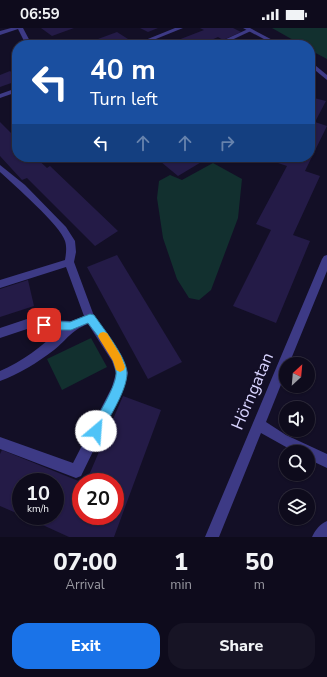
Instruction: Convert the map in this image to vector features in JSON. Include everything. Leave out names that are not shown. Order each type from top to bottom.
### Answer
[{"type":"street","points":[[0,33],[17,28]]},
{"type":"street","points":[[20,28],[26,40]]},
{"type":"street","points":[[149,40],[180,28]]},
{"type":"street","points":[[226,40],[248,29],[269,40]]},
{"type":"street","points":[[315,67],[327,78]]},
{"type":"street","points":[[0,96],[12,92]]},
{"type":"street","points":[[0,168],[22,187],[63,229],[70,241],[71,252],[69,262],[90,318],[118,359],[122,373],[118,388],[76,471],[0,443]]},
{"type":"street","name":"Hörngatan","points":[[212,537],[327,259]]},
{"type":"street","points":[[0,284],[69,262]]},
{"type":"street","points":[[0,376],[13,371],[50,346],[71,326],[90,318]]},
{"type":"street","points":[[0,333],[27,324],[71,326]]},
{"type":"street","points":[[258,424],[282,439],[327,461]]},
{"type":"street","points":[[319,537],[327,528]]},
{"type":"green space","points":[[272,28],[327,28],[327,59],[315,53],[315,40],[293,40]]},
{"type":"green space","points":[[213,163],[242,179],[238,218],[211,290],[199,300],[189,298],[177,279],[163,238],[157,198],[159,181],[170,175],[182,180]]},
{"type":"green space","points":[[91,338],[107,367],[62,390],[47,359]]},
{"type":"building","points":[[41,28],[74,28],[52,36]]},
{"type":"building","points":[[140,28],[158,28],[148,32]]},
{"type":"building","points":[[200,28],[233,28],[241,32],[223,40],[218,37],[211,40],[178,40],[204,30]]},
{"type":"building","points":[[117,32],[128,39],[100,40],[98,39]]},
{"type":"building","points":[[10,71],[12,73],[12,83],[0,87],[0,75]]},
{"type":"building","points":[[315,98],[326,101],[315,122]]},
{"type":"building","points":[[0,122],[12,134],[12,162],[40,162],[47,168],[50,166],[118,231],[95,246],[27,178],[22,180],[0,156]]},
{"type":"building","points":[[315,122],[327,126],[315,151]]},
{"type":"building","points":[[161,162],[201,162],[178,176]]},
{"type":"building","points":[[275,162],[309,162],[305,171],[320,176],[293,235],[310,241],[276,323],[233,306],[271,230],[256,224],[287,166]]},
{"type":"building","points":[[117,255],[182,362],[148,379],[87,267]]},
{"type":"building","points":[[28,280],[34,306],[0,317],[0,289]]},
{"type":"building","points":[[123,396],[161,410],[124,510],[124,473],[90,473]]},
{"type":"building","points":[[2,450],[59,473],[12,473],[12,511],[0,506],[0,454]]},
{"type":"building","points":[[64,475],[72,478],[72,525],[118,525],[114,537],[69,537],[43,525],[64,525]]},
{"type":"slow traffic","points":[[103,336],[118,359],[120,367]]},
{"type":"route","points":[[44,325],[71,326],[90,318],[118,359],[122,373],[118,388],[96,431]]}]
